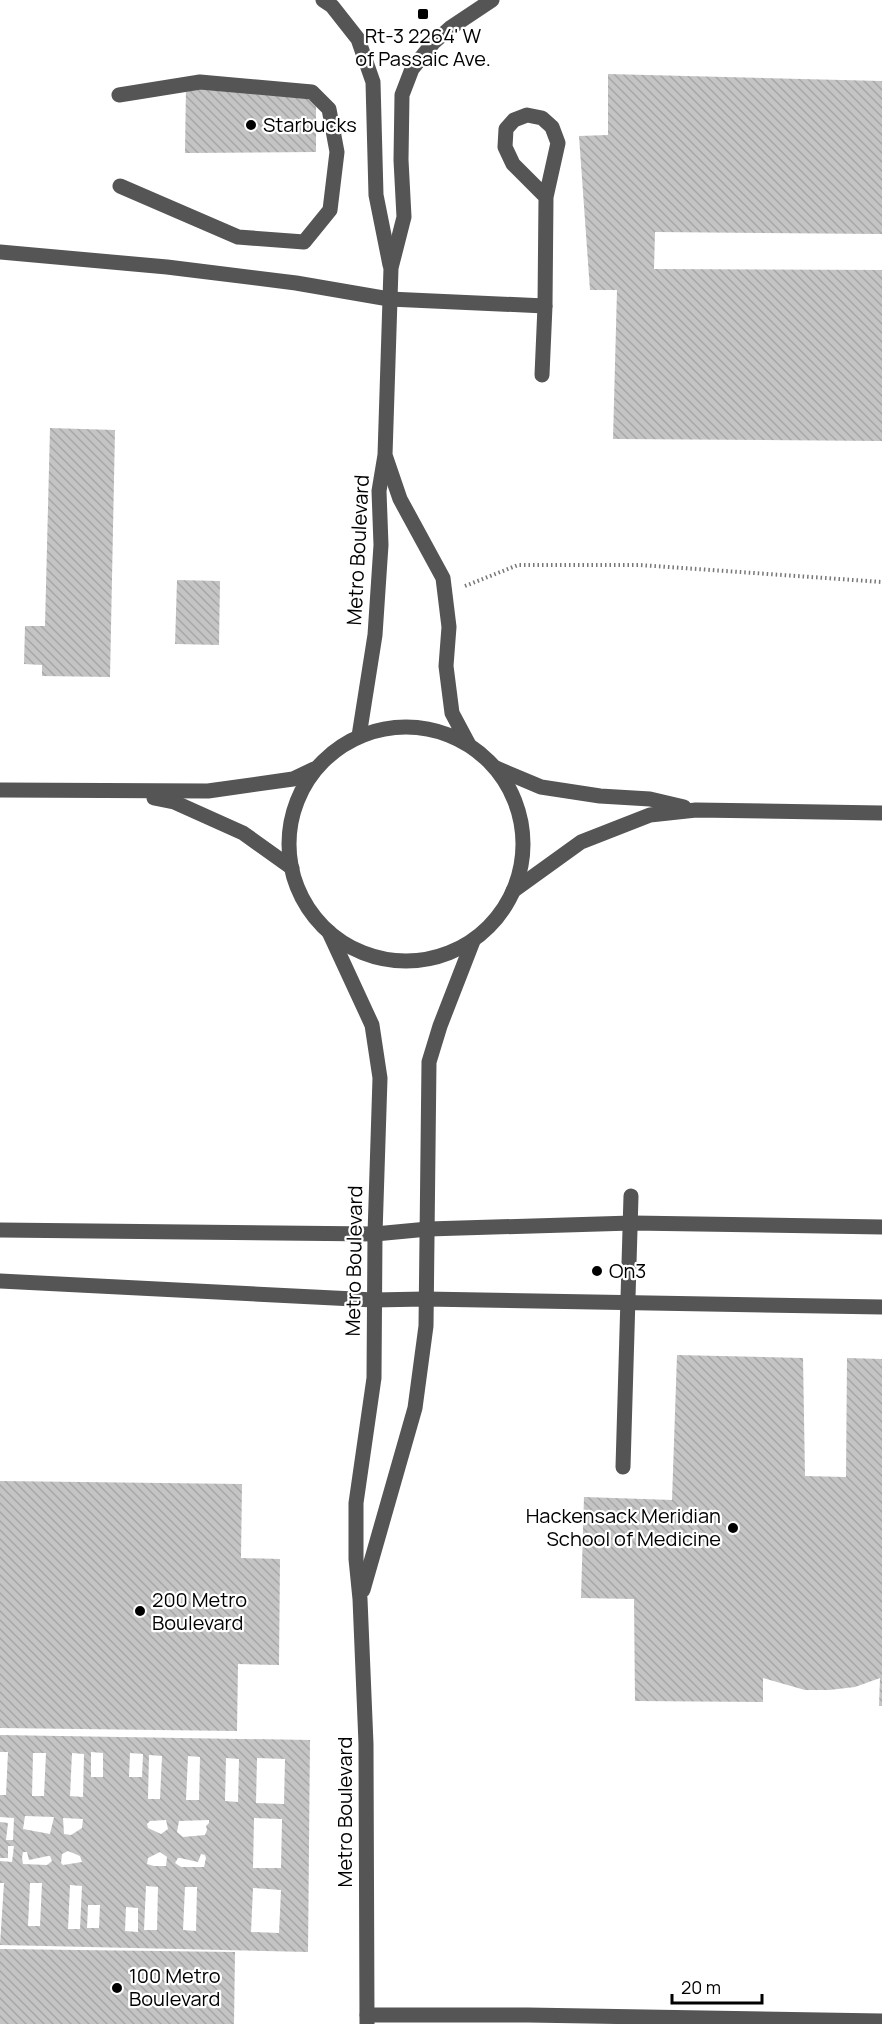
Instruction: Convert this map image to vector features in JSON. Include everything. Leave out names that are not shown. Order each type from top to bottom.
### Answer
[{"type":"lane","points":[[323,0],[332,6],[358,39],[373,82],[376,195],[391,268]]},
{"type":"lane","points":[[385,455],[391,268],[404,217],[401,160],[402,95],[412,69],[433,43],[450,28],[492,0]]},
{"type":"lane","points":[[119,95],[200,82],[312,92],[329,109],[337,152],[330,210],[304,242],[237,237],[120,186]]},
{"type":"lane","points":[[542,375],[546,197],[558,143],[552,127],[542,117],[527,116],[514,120],[506,129],[505,147],[513,164],[546,197]]},
{"type":"lane","points":[[0,252],[167,267],[296,283],[389,300],[545,306]]},
{"type":"lane","name":"Metro Boulevard","points":[[385,455],[400,500],[443,578],[449,627],[446,666],[452,713],[468,743]]},
{"type":"lane","name":"Metro Boulevard","points":[[359,736],[375,634],[381,545],[379,491],[385,455]]},
{"type":"lane","points":[[396,726],[433,729],[468,743],[496,768],[516,800],[524,836],[519,876],[502,912],[473,941],[436,958],[396,961],[357,952],[324,928],[300,896],[289,858],[291,820],[304,785],[319,766],[328,756],[359,736],[396,726]]},
{"type":"lane","points":[[0,790],[208,791],[293,779],[319,766]]},
{"type":"lane","points":[[496,768],[541,787],[600,796],[650,799],[696,810]]},
{"type":"lane","points":[[128,792],[174,802],[243,833],[292,868]]},
{"type":"lane","points":[[512,892],[581,842],[650,815],[696,810],[882,813]]},
{"type":"lane","name":"Metro Boulevard","points":[[329,932],[372,1025],[380,1078],[375,1234],[374,1378],[356,1503],[356,1559],[360,1599],[366,1744],[367,2020]]},
{"type":"lane","name":"Metro Boulevard","points":[[360,1599],[415,1408],[426,1326],[429,1062],[440,1026],[473,941]]},
{"type":"lane","points":[[623,1467],[631,1196]]},
{"type":"lane","points":[[0,1230],[375,1234],[428,1229],[632,1223],[882,1227]]},
{"type":"lane","points":[[0,1281],[374,1300],[882,1307]]},
{"type":"lane","points":[[367,2020],[882,2020]]},
{"type":"path","points":[[445,595],[518,565],[640,565],[882,582]]},
{"type":"building","points":[[608,74],[882,81],[882,234],[655,232],[654,269],[882,270],[882,441],[613,439],[617,290],[590,290],[579,136],[608,135]]},
{"type":"building","name":"Starbucks","points":[[186,86],[316,99],[316,152],[185,153]]},
{"type":"building","points":[[50,428],[115,430],[110,677],[42,676],[42,665],[24,664],[25,626],[45,626]]},
{"type":"building","points":[[177,580],[220,581],[219,645],[175,644]]},
{"type":"building","name":"Hackensack Meridian School of Medicine","points":[[677,1355],[803,1358],[805,1476],[846,1477],[847,1358],[882,1359],[882,1706],[879,1706],[880,1678],[855,1687],[805,1690],[763,1678],[763,1702],[635,1701],[634,1599],[581,1598],[584,1497],[672,1500]]},
{"type":"building","name":"200 Metro Boulevard","points":[[0,1481],[242,1484],[241,1558],[280,1559],[279,1665],[238,1664],[237,1731],[0,1728]]},
{"type":"building","points":[[0,1735],[310,1740],[308,1952],[0,1945],[4,1883],[0,1883],[0,1861],[12,1862],[14,1846],[8,1846],[8,1858],[0,1858],[0,1822],[8,1823],[6,1840],[13,1840],[14,1818],[0,1817],[0,1795],[6,1795],[8,1752],[0,1752]],"holes":[[[91,1752],[103,1753],[103,1777],[91,1777]],[[33,1753],[46,1753],[44,1796],[32,1796]],[[72,1753],[84,1754],[83,1797],[70,1796]],[[130,1753],[143,1754],[142,1777],[129,1777]],[[149,1755],[162,1756],[160,1799],[148,1799]],[[188,1756],[200,1757],[199,1800],[186,1800]],[[226,1758],[239,1759],[238,1802],[225,1801]],[[257,1758],[285,1759],[284,1804],[256,1803]],[[25,1816],[54,1817],[50,1834],[23,1829]],[[63,1818],[83,1819],[82,1828],[71,1835],[64,1834]],[[254,1818],[282,1819],[281,1868],[253,1868]],[[166,1820],[168,1829],[161,1834],[148,1828],[147,1824],[150,1821]],[[209,1820],[205,1835],[183,1837],[177,1832],[179,1821]],[[68,1851],[80,1856],[82,1862],[63,1865],[61,1863],[62,1854]],[[23,1852],[27,1852],[29,1860],[50,1856],[52,1861],[47,1865],[23,1864]],[[160,1852],[167,1857],[166,1866],[147,1864],[148,1858]],[[201,1854],[206,1858],[204,1867],[181,1867],[175,1863],[178,1858],[198,1862]],[[30,1883],[42,1883],[40,1926],[28,1926]],[[70,1885],[82,1886],[80,1929],[68,1929]],[[146,1886],[158,1887],[157,1930],[144,1930]],[[185,1887],[197,1887],[196,1931],[183,1930]],[[253,1888],[281,1890],[279,1933],[251,1932]],[[88,1905],[100,1905],[99,1928],[87,1928]],[[126,1907],[138,1908],[138,1932],[125,1931]]]},
{"type":"building","name":"100 Metro Boulevard","points":[[0,1949],[235,1952],[234,2024],[0,2024]]},
{"type":"place","name":"Rt-3 2264' W of Passaic Ave.","points":[[423,14]]},
{"type":"place","name":"Starbucks","points":[[251,125]]},
{"type":"place","name":"On3","points":[[597,1271]]},
{"type":"place","name":"Hackensack Meridian School of Medicine","points":[[733,1528]]},
{"type":"place","name":"200 Metro Boulevard","points":[[140,1611]]},
{"type":"place","name":"100 Metro Boulevard","points":[[117,1988]]}]
